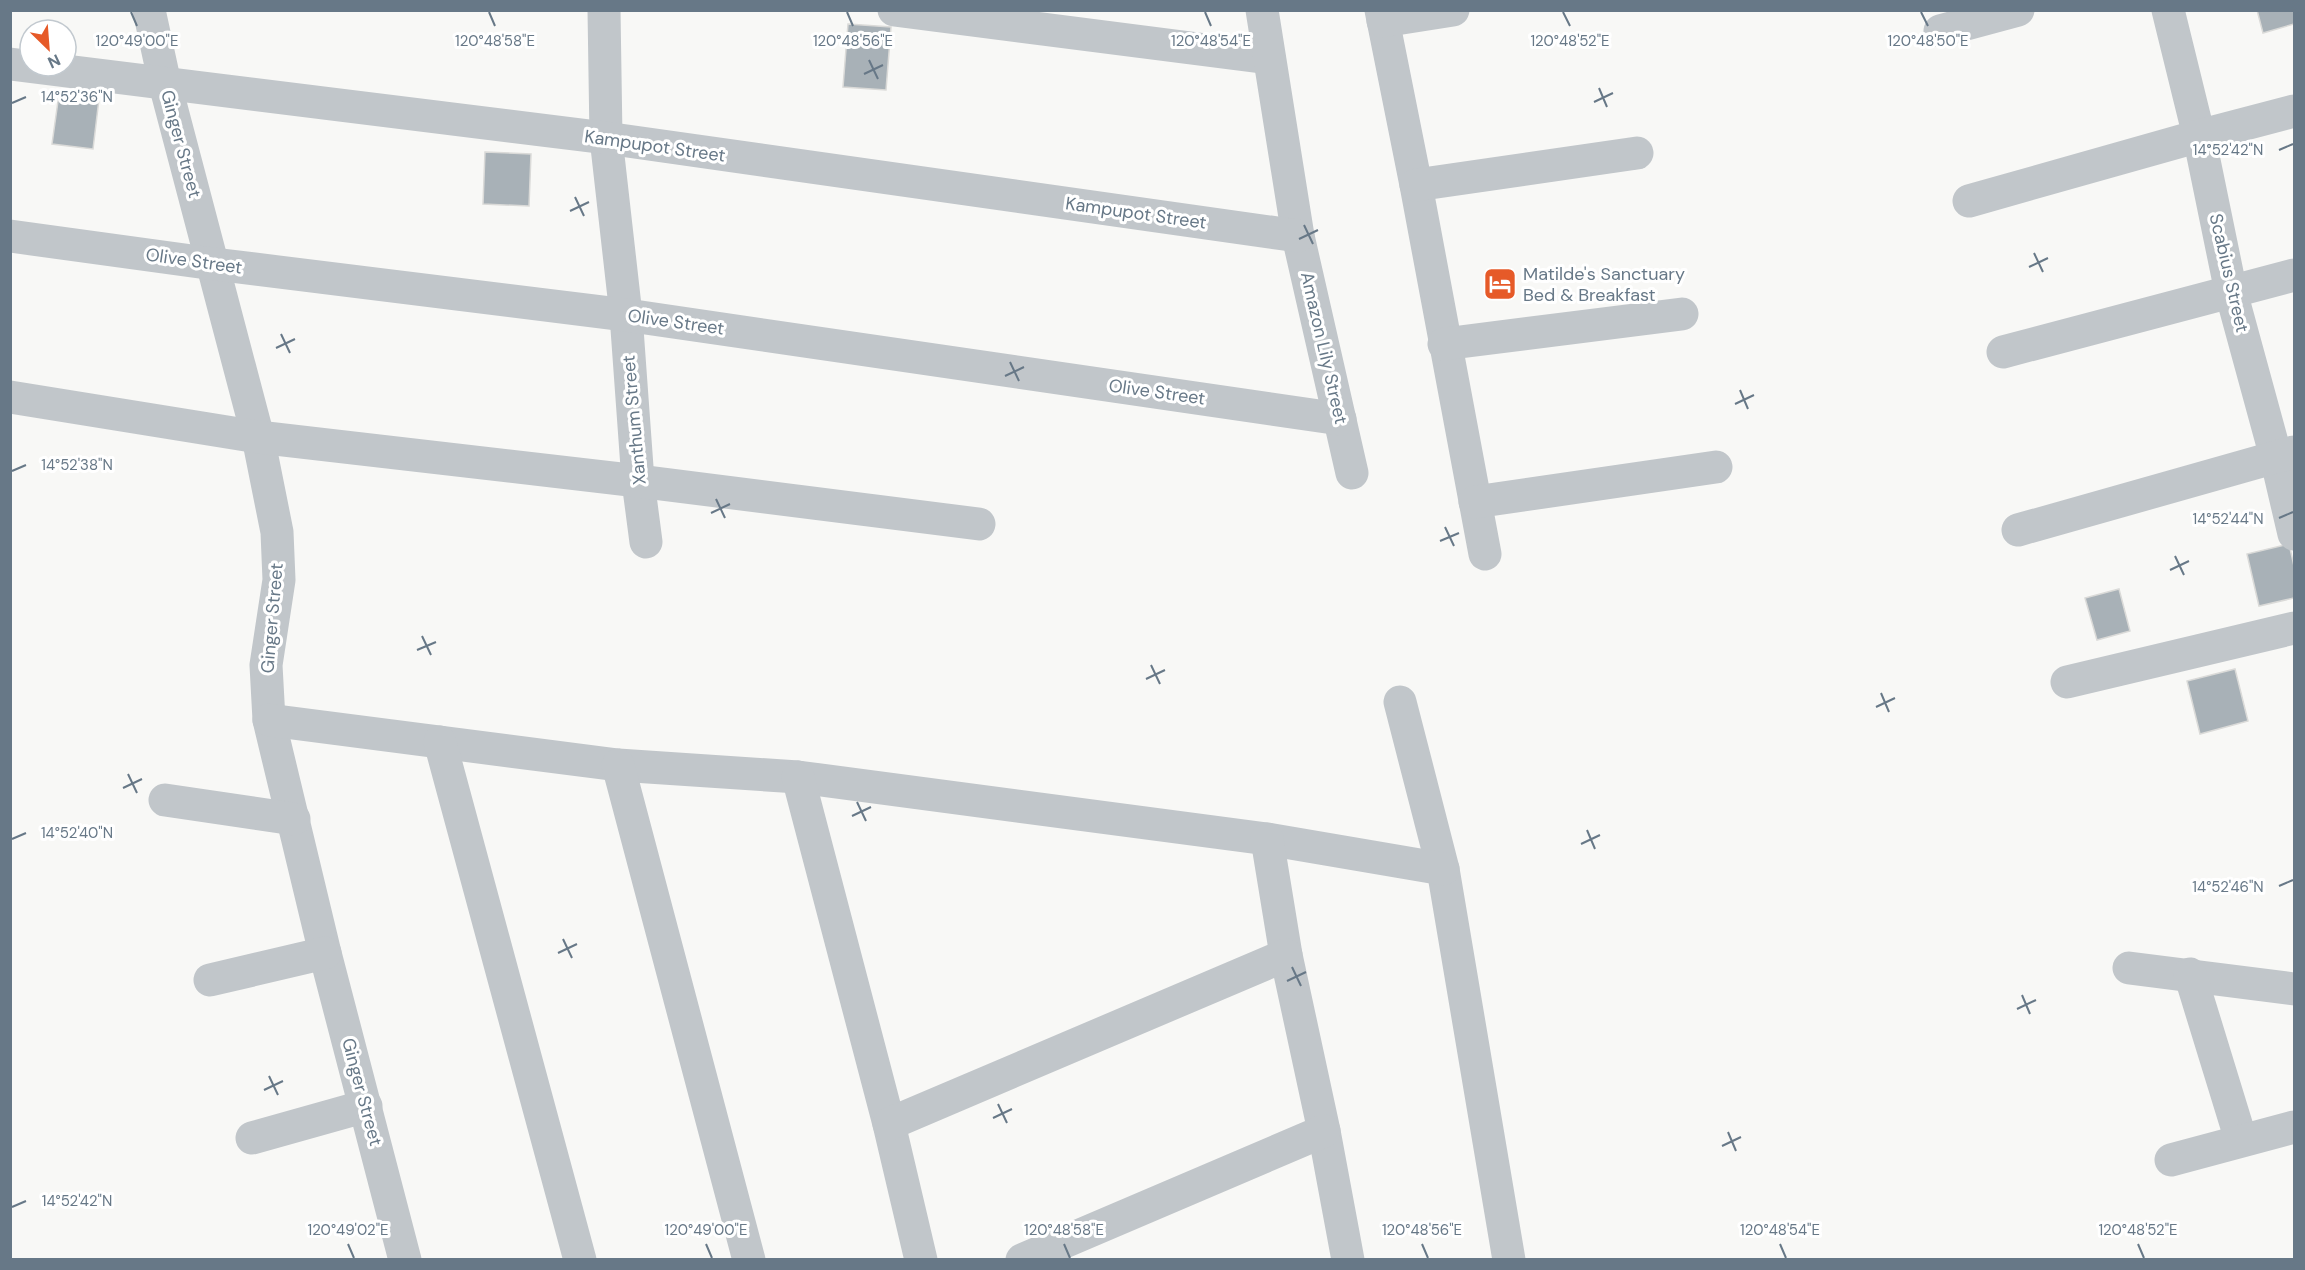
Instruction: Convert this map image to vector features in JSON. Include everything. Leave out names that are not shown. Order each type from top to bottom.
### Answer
[{"type":"street","name":"Ginger Street","points":[[148,10],[165,84],[258,436],[277,532],[279,580],[266,665],[269,720],[325,953],[405,1260]]},
{"type":"street","name":"Xanthum Street","points":[[604,10],[606,138],[626,315],[638,481],[646,542]]},
{"type":"street","points":[[894,10],[1269,58]]},
{"type":"street","name":"Amazon Lily Street","points":[[1262,10],[1298,236],[1352,473]]},
{"type":"street","points":[[1453,10],[1382,16],[1485,554]]},
{"type":"street","points":[[1940,31],[2018,10]]},
{"type":"street","name":"Scabius Street","points":[[2168,10],[2199,136],[2231,292],[2285,454],[2295,534]]},
{"type":"street","name":"Kampupot Street","points":[[10,64],[606,138],[1298,236]]},
{"type":"street","points":[[1969,201],[2295,111]]},
{"type":"street","points":[[1416,185],[1637,153]]},
{"type":"street","name":"Olive Street","points":[[10,236],[214,264],[626,315],[1340,419]]},
{"type":"street","points":[[2003,352],[2295,275]]},
{"type":"street","points":[[1444,344],[1682,314]]},
{"type":"street","points":[[10,398],[258,436],[978,524]]},
{"type":"street","points":[[2018,530],[2285,454]]},
{"type":"street","points":[[1475,502],[1716,467]]},
{"type":"street","points":[[2067,682],[2295,628]]},
{"type":"street","points":[[1400,702],[1443,869],[1509,1260]]},
{"type":"street","points":[[269,720],[618,765],[798,777],[1267,839],[1443,869]]},
{"type":"street","points":[[440,742],[580,1260]]},
{"type":"street","points":[[618,765],[749,1260]]},
{"type":"street","points":[[798,777],[889,1124],[921,1260]]},
{"type":"street","points":[[165,800],[294,819]]},
{"type":"street","points":[[1267,839],[1286,955],[1324,1131],[1348,1260]]},
{"type":"street","points":[[210,980],[325,953]]},
{"type":"street","points":[[889,1124],[1286,955]]},
{"type":"street","points":[[2129,968],[2295,989]]},
{"type":"street","points":[[2190,975],[2241,1140]]},
{"type":"street","points":[[252,1138],[366,1106]]},
{"type":"street","points":[[2171,1160],[2241,1140],[2295,1128]]},
{"type":"street","points":[[1022,1260],[1324,1131]]},
{"type":"building","points":[[2257,10],[2294,10],[2294,24],[2263,33]]},
{"type":"building","points":[[848,24],[891,27],[886,90],[843,87]]},
{"type":"building","points":[[59,94],[99,99],[93,149],[52,144]]},
{"type":"building","points":[[485,152],[531,154],[529,206],[483,204]]},
{"type":"building","points":[[2289,544],[2294,566],[2294,598],[2259,606],[2247,554]]},
{"type":"building","points":[[2119,589],[2130,631],[2097,640],[2085,598]]},
{"type":"building","points":[[2235,669],[2248,721],[2200,734],[2187,681]]},
{"type":"place","name":"Matilde's Sanctuary Bed & Breakfast","points":[[1500,284]]}]
